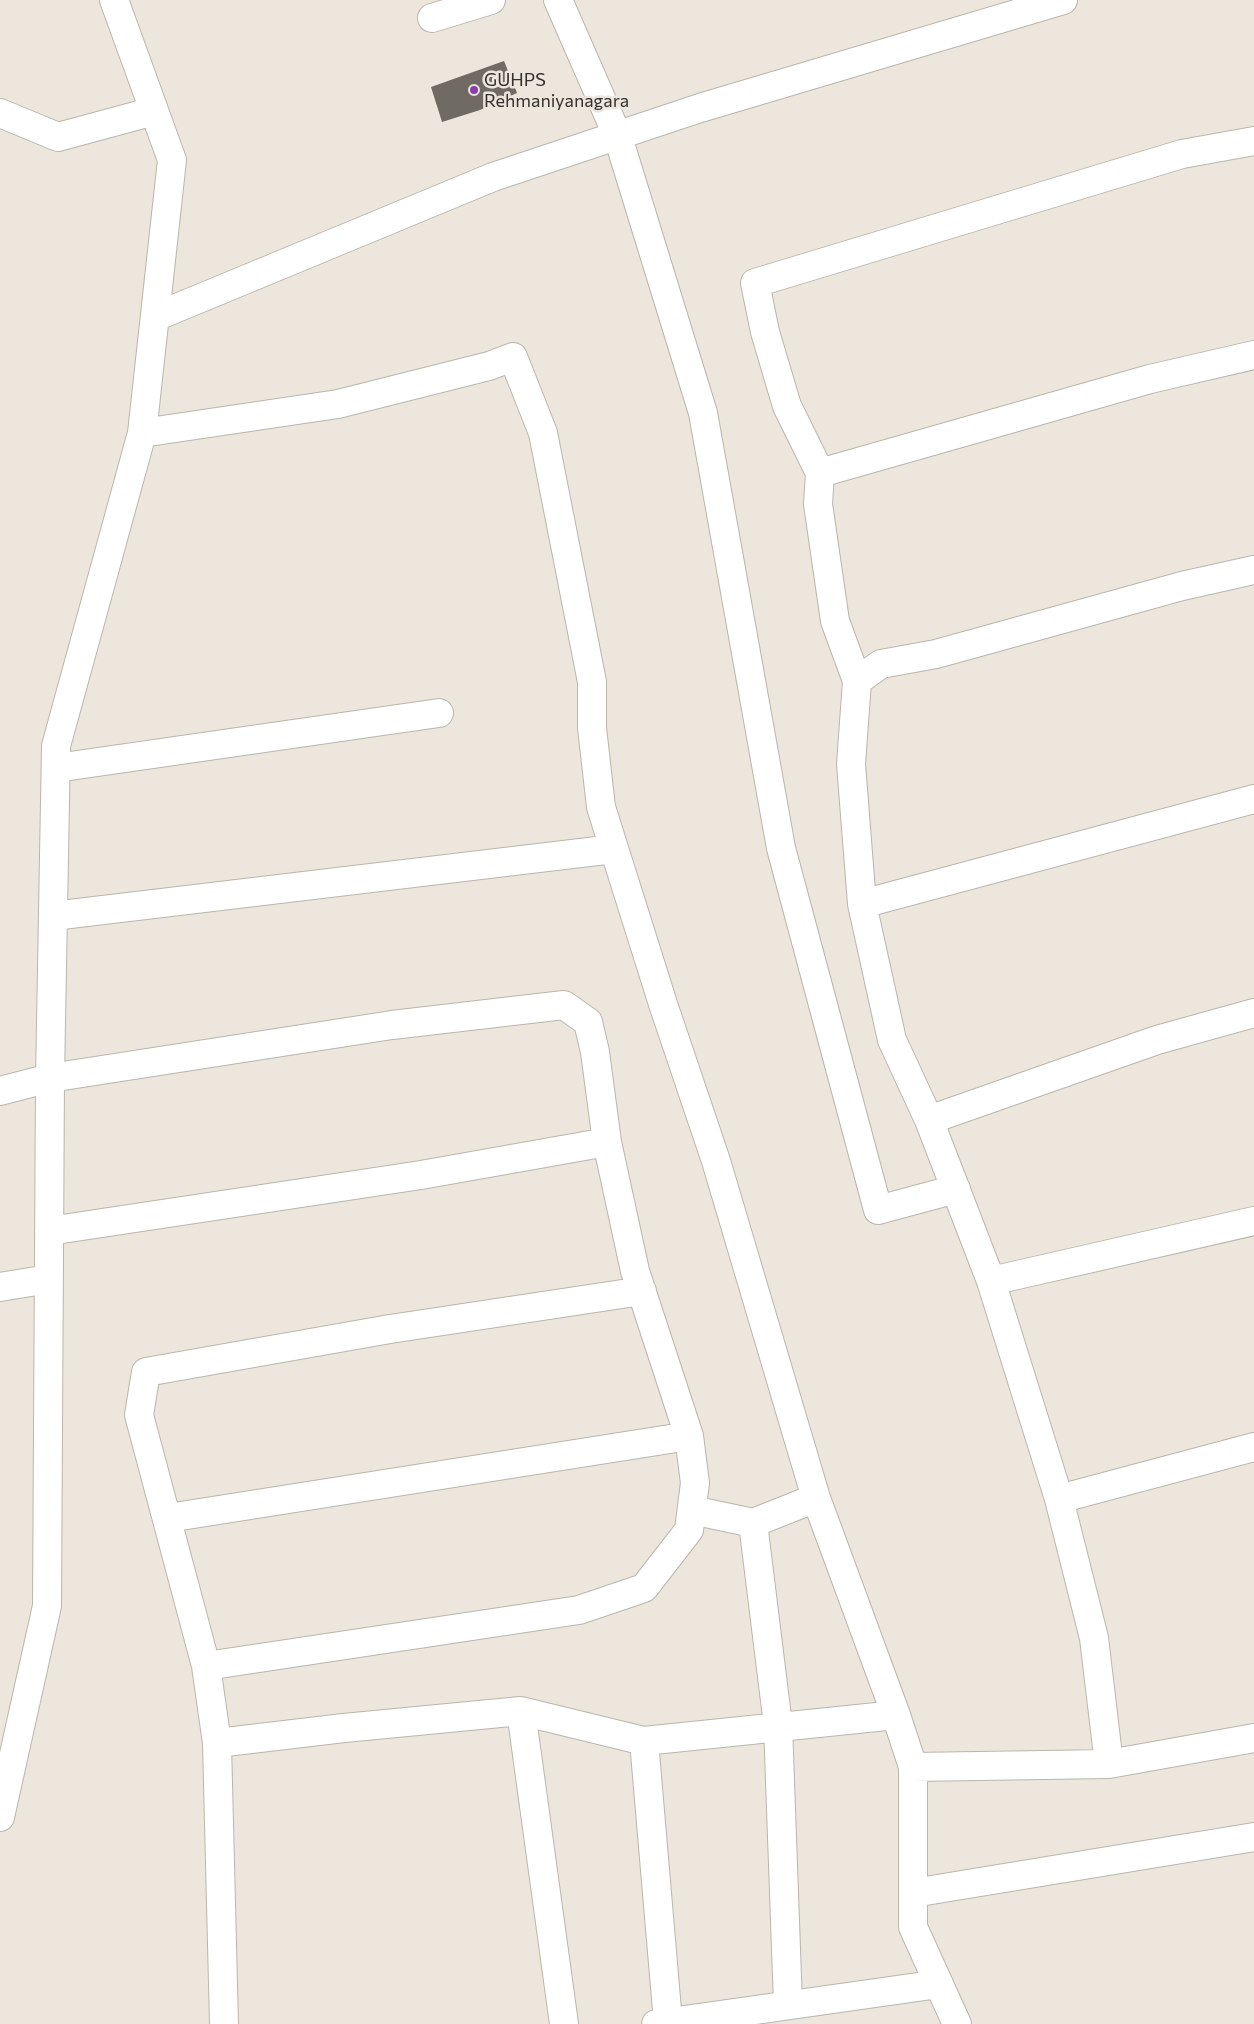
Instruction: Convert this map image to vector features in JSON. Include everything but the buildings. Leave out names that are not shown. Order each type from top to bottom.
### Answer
[{"type":"street","points":[[0,1816],[8,1756],[47,1606],[50,1078],[56,746],[142,433],[172,160],[114,0]]},
{"type":"street","points":[[432,18],[491,0]]},
{"type":"street","points":[[558,0],[618,137],[703,413],[781,848],[878,1210],[956,1189]]},
{"type":"street","points":[[155,317],[493,177],[618,137],[700,108],[1063,0]]},
{"type":"street","points":[[0,113],[58,136],[154,111]]},
{"type":"street","points":[[1108,1764],[1094,1638],[1059,1499],[991,1280],[929,1120],[892,1040],[862,904],[851,764],[857,681],[835,621],[818,504],[820,473],[787,406],[765,332],[755,283],[1182,154],[1254,141]]},
{"type":"street","points":[[820,473],[1150,379],[1254,355]]},
{"type":"street","points":[[142,433],[338,404],[489,366],[513,357],[543,433],[592,682],[592,728],[601,807],[663,1004],[716,1161],[816,1498],[896,1715],[913,1767],[913,1927],[957,2024]]},
{"type":"street","points":[[857,681],[881,664],[936,654],[1182,586],[1254,570]]},
{"type":"street","points":[[56,768],[439,714]]},
{"type":"street","points":[[862,904],[1254,799]]},
{"type":"street","points":[[53,916],[614,849]]},
{"type":"street","points":[[0,1091],[50,1078],[392,1025],[564,1004],[588,1022],[595,1052],[607,1142],[635,1271],[689,1436],[695,1483],[690,1530],[644,1588],[579,1610],[206,1666]]},
{"type":"street","points":[[929,1120],[1157,1040],[1254,1013]]},
{"type":"street","points":[[49,1231],[421,1175],[607,1142]]},
{"type":"street","points":[[991,1280],[1254,1221]]},
{"type":"street","points":[[0,1287],[48,1279]]},
{"type":"street","points":[[224,2024],[217,1743],[206,1666],[139,1415],[146,1372],[390,1329],[642,1291]]},
{"type":"street","points":[[168,1518],[689,1436]]},
{"type":"street","points":[[1059,1499],[1254,1447]]},
{"type":"street","points":[[692,1510],[753,1522],[816,1498]]},
{"type":"street","points":[[753,1522],[778,1725],[788,2005]]},
{"type":"street","points":[[217,1743],[344,1728],[522,1711],[644,1741],[778,1725],[896,1715]]},
{"type":"street","points":[[522,1711],[564,2024]]},
{"type":"street","points":[[913,1767],[1108,1764],[1254,1738]]},
{"type":"street","points":[[644,1741],[662,2023],[940,1984]]},
{"type":"street","points":[[913,1893],[1254,1837]]},
{"type":"place","name":"GUHPS Rehmaniyanagara","points":[[474,90]]}]
